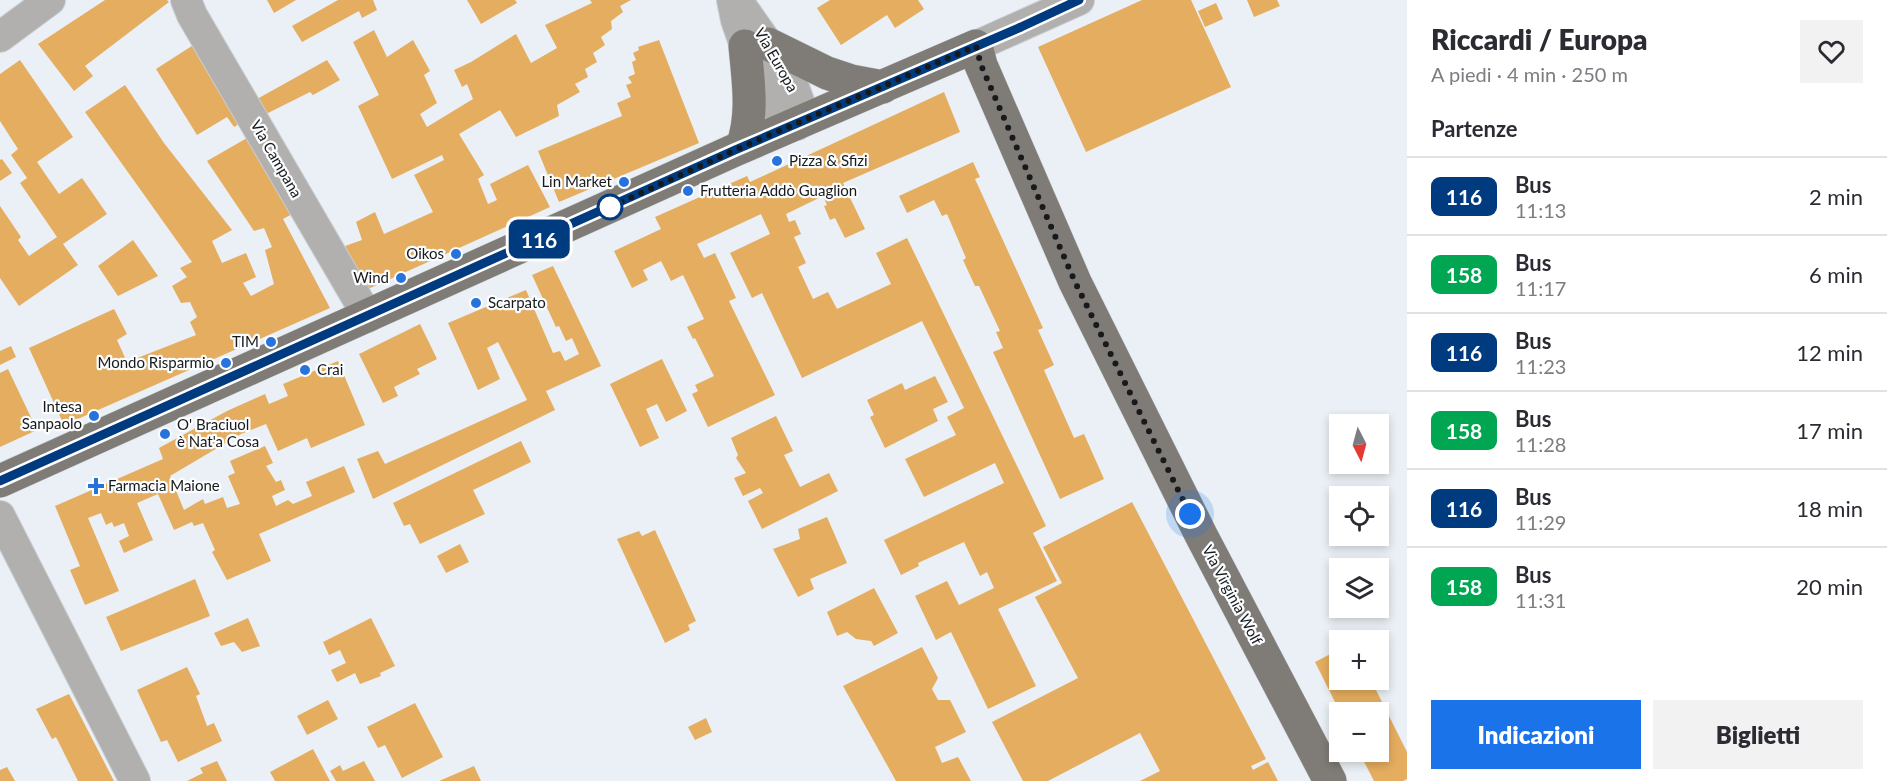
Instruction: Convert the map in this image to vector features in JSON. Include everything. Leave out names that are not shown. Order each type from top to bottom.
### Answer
[{"type":"main road","points":[[742,147],[748,126],[757,45],[827,74],[883,87]]},
{"type":"main road","points":[[0,482],[742,147],[976,46]]},
{"type":"main road","name":"Via Virginia Wolf","points":[[976,46],[981,65],[1075,282],[1201,535],[1330,781]]},
{"type":"street","points":[[0,37],[50,0]]},
{"type":"street","name":"Via Campana","points":[[186,0],[192,15],[368,317]]},
{"type":"street","name":"Via Europa","points":[[732,0],[736,20],[757,45]]},
{"type":"street","name":"Via Europa","points":[[737,0],[757,45],[773,103],[780,112],[797,125]]},
{"type":"street","points":[[976,46],[1079,0]]},
{"type":"street","points":[[0,516],[135,781]]},
{"type":"building","points":[[105,0],[167,0],[169,2],[85,66],[93,76],[74,91],[38,44]]},
{"type":"building","points":[[267,0],[296,0],[274,13]]},
{"type":"building","points":[[338,0],[373,0],[377,10],[362,18],[359,11],[302,42],[292,26]]},
{"type":"building","points":[[467,0],[515,0],[517,3],[481,24]]},
{"type":"building","points":[[590,0],[631,0],[620,6],[623,12],[611,21],[612,29],[601,37],[605,45],[593,53],[597,62],[585,69],[588,77],[575,84],[580,92],[557,105],[559,116],[516,137],[500,110],[459,134],[484,175],[478,179],[488,204],[497,200],[490,184],[528,165],[550,207],[368,289],[345,246],[362,240],[356,222],[375,212],[384,234],[433,212],[414,175],[444,160],[442,155],[392,179],[358,106],[379,95],[353,42],[374,30],[387,57],[413,40],[430,71],[424,75],[437,103],[420,114],[427,127],[473,99],[467,84],[462,87],[454,70],[516,34],[531,63],[557,48],[545,25],[592,3]]},
{"type":"building","points":[[830,0],[918,0],[924,9],[895,28],[887,15],[841,45],[817,8]]},
{"type":"building","points":[[1142,0],[1191,0],[1231,87],[1086,152],[1038,47]]},
{"type":"building","points":[[1247,0],[1277,0],[1280,6],[1254,17]]},
{"type":"building","points":[[1216,3],[1223,19],[1205,27],[1198,11]]},
{"type":"building","points":[[659,40],[699,143],[559,202],[538,151],[622,116],[617,103],[631,97],[626,85],[632,83],[628,77],[635,74],[632,62],[636,60],[633,53],[639,50],[638,47]]},
{"type":"building","points":[[198,42],[242,122],[234,127],[227,117],[197,135],[156,69]]},
{"type":"building","points":[[20,60],[73,137],[37,162],[59,194],[82,178],[107,214],[63,244],[78,265],[19,306],[0,278],[0,206],[21,237],[18,240],[29,256],[57,237],[20,183],[27,178],[11,155],[18,149],[0,121],[0,74]]},
{"type":"building","points":[[327,60],[340,80],[313,95],[310,92],[266,114],[257,99]]},
{"type":"building","points":[[125,85],[164,143],[232,230],[212,241],[222,263],[246,253],[256,277],[243,283],[251,296],[274,284],[265,250],[272,247],[264,228],[254,231],[207,161],[247,138],[294,213],[283,219],[330,308],[64,425],[29,348],[114,309],[127,334],[117,340],[127,362],[196,335],[190,322],[197,317],[190,302],[181,303],[172,286],[187,277],[180,268],[192,262],[85,112]]},
{"type":"building","points":[[944,92],[960,132],[843,183],[865,229],[845,238],[835,218],[830,220],[824,206],[827,205],[823,196],[786,214],[789,222],[795,220],[801,234],[794,237],[806,263],[798,267],[813,299],[828,292],[837,309],[891,284],[876,253],[907,238],[1046,526],[1033,533],[1057,581],[998,609],[1036,686],[988,709],[951,632],[936,640],[915,596],[947,581],[959,605],[994,588],[987,572],[980,576],[964,542],[918,563],[919,566],[901,575],[884,540],[1004,483],[995,463],[924,497],[905,459],[956,435],[947,417],[964,408],[922,321],[802,378],[762,293],[752,298],[730,253],[770,234],[761,214],[697,244],[704,258],[715,253],[736,298],[729,301],[775,395],[708,427],[692,394],[698,391],[695,385],[714,376],[687,327],[704,319],[683,275],[671,281],[661,261],[643,270],[648,280],[632,288],[614,251],[661,229],[655,217],[747,176],[750,182]]},
{"type":"building","points":[[2,159],[12,173],[0,181],[0,160]]},
{"type":"building","points":[[973,162],[980,177],[975,179],[1043,328],[1038,330],[1054,365],[1044,370],[1074,438],[1084,434],[1104,479],[1060,499],[993,352],[1003,348],[996,332],[1000,331],[979,286],[975,286],[963,260],[966,258],[947,214],[942,216],[934,200],[907,213],[899,196]]},
{"type":"building","points":[[133,240],[158,276],[118,296],[98,266]]},
{"type":"building","points":[[553,266],[601,366],[546,391],[555,410],[373,499],[357,459],[378,451],[385,464],[527,400],[498,342],[487,348],[500,379],[478,390],[448,323],[526,290],[553,353],[560,351],[565,361],[579,354],[572,338],[566,341],[559,326],[556,327],[532,275]]},
{"type":"building","points":[[420,324],[437,359],[417,369],[420,374],[394,387],[398,396],[383,403],[359,354]]},
{"type":"building","points":[[11,346],[16,357],[0,365],[0,351]]},
{"type":"building","points":[[662,359],[687,411],[666,422],[657,404],[646,409],[659,438],[640,447],[610,384]]},
{"type":"building","points":[[338,361],[365,425],[311,448],[307,438],[278,451],[266,424],[241,434],[170,476],[184,510],[203,499],[205,504],[223,497],[227,508],[240,504],[228,476],[235,473],[230,461],[265,446],[273,463],[266,466],[276,482],[281,480],[285,490],[272,496],[276,506],[288,500],[293,504],[312,496],[306,482],[344,466],[355,492],[259,534],[271,561],[227,580],[212,552],[215,550],[203,523],[194,526],[192,522],[174,530],[158,494],[137,503],[153,540],[124,553],[119,541],[129,536],[124,523],[114,527],[112,522],[106,525],[101,513],[88,518],[119,591],[85,605],[70,570],[80,566],[55,506],[163,459],[159,448],[227,411],[265,394],[269,404],[288,396],[283,384]]},
{"type":"building","points":[[8,369],[37,430],[0,447],[0,373]]},
{"type":"building","points":[[935,376],[948,402],[933,409],[938,421],[885,448],[870,417],[874,415],[867,400],[902,383],[905,390]]},
{"type":"building","points":[[776,416],[793,451],[784,455],[800,487],[829,473],[838,491],[762,529],[748,501],[763,493],[760,488],[743,496],[734,478],[746,473],[736,458],[738,455],[731,438]]},
{"type":"building","points":[[521,441],[531,462],[473,490],[485,514],[420,544],[410,524],[404,526],[393,503]]},
{"type":"building","points":[[1132,502],[1266,759],[1251,766],[1253,770],[1268,762],[1278,781],[1140,781],[1160,771],[1140,733],[1048,781],[1023,781],[992,722],[1078,678],[1035,597],[1062,583],[1043,547]]},
{"type":"building","points":[[827,517],[847,563],[810,579],[814,589],[798,597],[773,549],[800,539],[798,529]]},
{"type":"building","points":[[655,530],[696,621],[688,625],[690,630],[665,643],[617,539],[639,531],[642,536]]},
{"type":"building","points":[[460,544],[469,562],[446,573],[437,556]]},
{"type":"building","points":[[195,579],[210,616],[121,651],[106,617]]},
{"type":"building","points":[[874,588],[898,633],[874,646],[871,641],[856,639],[847,632],[837,636],[827,612]]},
{"type":"building","points":[[248,618],[260,646],[242,652],[234,642],[221,646],[214,633]]},
{"type":"building","points":[[371,618],[395,666],[380,673],[381,676],[360,684],[355,673],[337,682],[331,670],[346,663],[340,650],[329,655],[323,642]]},
{"type":"building","points":[[922,647],[938,678],[932,689],[938,700],[950,700],[966,732],[935,747],[942,763],[958,757],[971,781],[896,781],[843,686]]},
{"type":"building","points":[[1329,655],[1329,690],[1315,662]]},
{"type":"building","points":[[187,667],[200,694],[196,696],[207,726],[214,723],[222,741],[178,762],[167,740],[161,742],[137,690]]},
{"type":"building","points":[[1329,690],[1376,690],[1382,702],[1335,702]]},
{"type":"building","points":[[69,694],[114,781],[78,781],[56,737],[52,739],[36,709]]},
{"type":"building","points":[[328,700],[338,719],[307,735],[297,716]]},
{"type":"building","points":[[415,703],[443,757],[402,778],[385,745],[378,748],[367,727]]},
{"type":"building","points":[[1389,716],[1407,752],[1407,779],[1374,781],[1364,762],[1389,762]]},
{"type":"building","points":[[706,718],[712,732],[695,740],[688,727]]},
{"type":"building","points":[[313,749],[330,781],[275,781],[270,772]]},
{"type":"building","points":[[217,761],[227,781],[187,781],[203,773],[200,768]]},
{"type":"building","points":[[364,761],[375,781],[336,781],[330,771],[340,765],[343,771]]},
{"type":"building","points":[[474,766],[481,781],[439,781]]},
{"type":"building","points":[[7,767],[15,781],[0,781],[0,770]]},
{"type":"bus line","name":"116","points":[[0,481],[735,150],[797,125],[1079,0]]},
{"type":"place","name":"Pizza & Sfizi","points":[[777,161]]},
{"type":"place","name":"Lin Market","points":[[624,182]]},
{"type":"place","name":"Frutteria Addò Guaglion","points":[[688,191]]},
{"type":"place","name":"Oikos","points":[[456,254]]},
{"type":"place","name":"Wind","points":[[401,278]]},
{"type":"place","name":"Scarpato","points":[[476,303]]},
{"type":"place","name":"TIM","points":[[271,342]]},
{"type":"place","name":"Mondo Risparmio","points":[[226,363]]},
{"type":"place","name":"Crai","points":[[305,370]]},
{"type":"place","name":"Intesa Sanpaolo","points":[[94,416]]},
{"type":"place","name":"O' Braciuol è Nat'a Cosa","points":[[165,434]]},
{"type":"place","name":"Farmacia Maione","points":[[96,486]]},
{"type":"route","points":[[610,207],[606,209],[735,150],[976,46],[981,65],[1075,282],[1190,514]]}]
